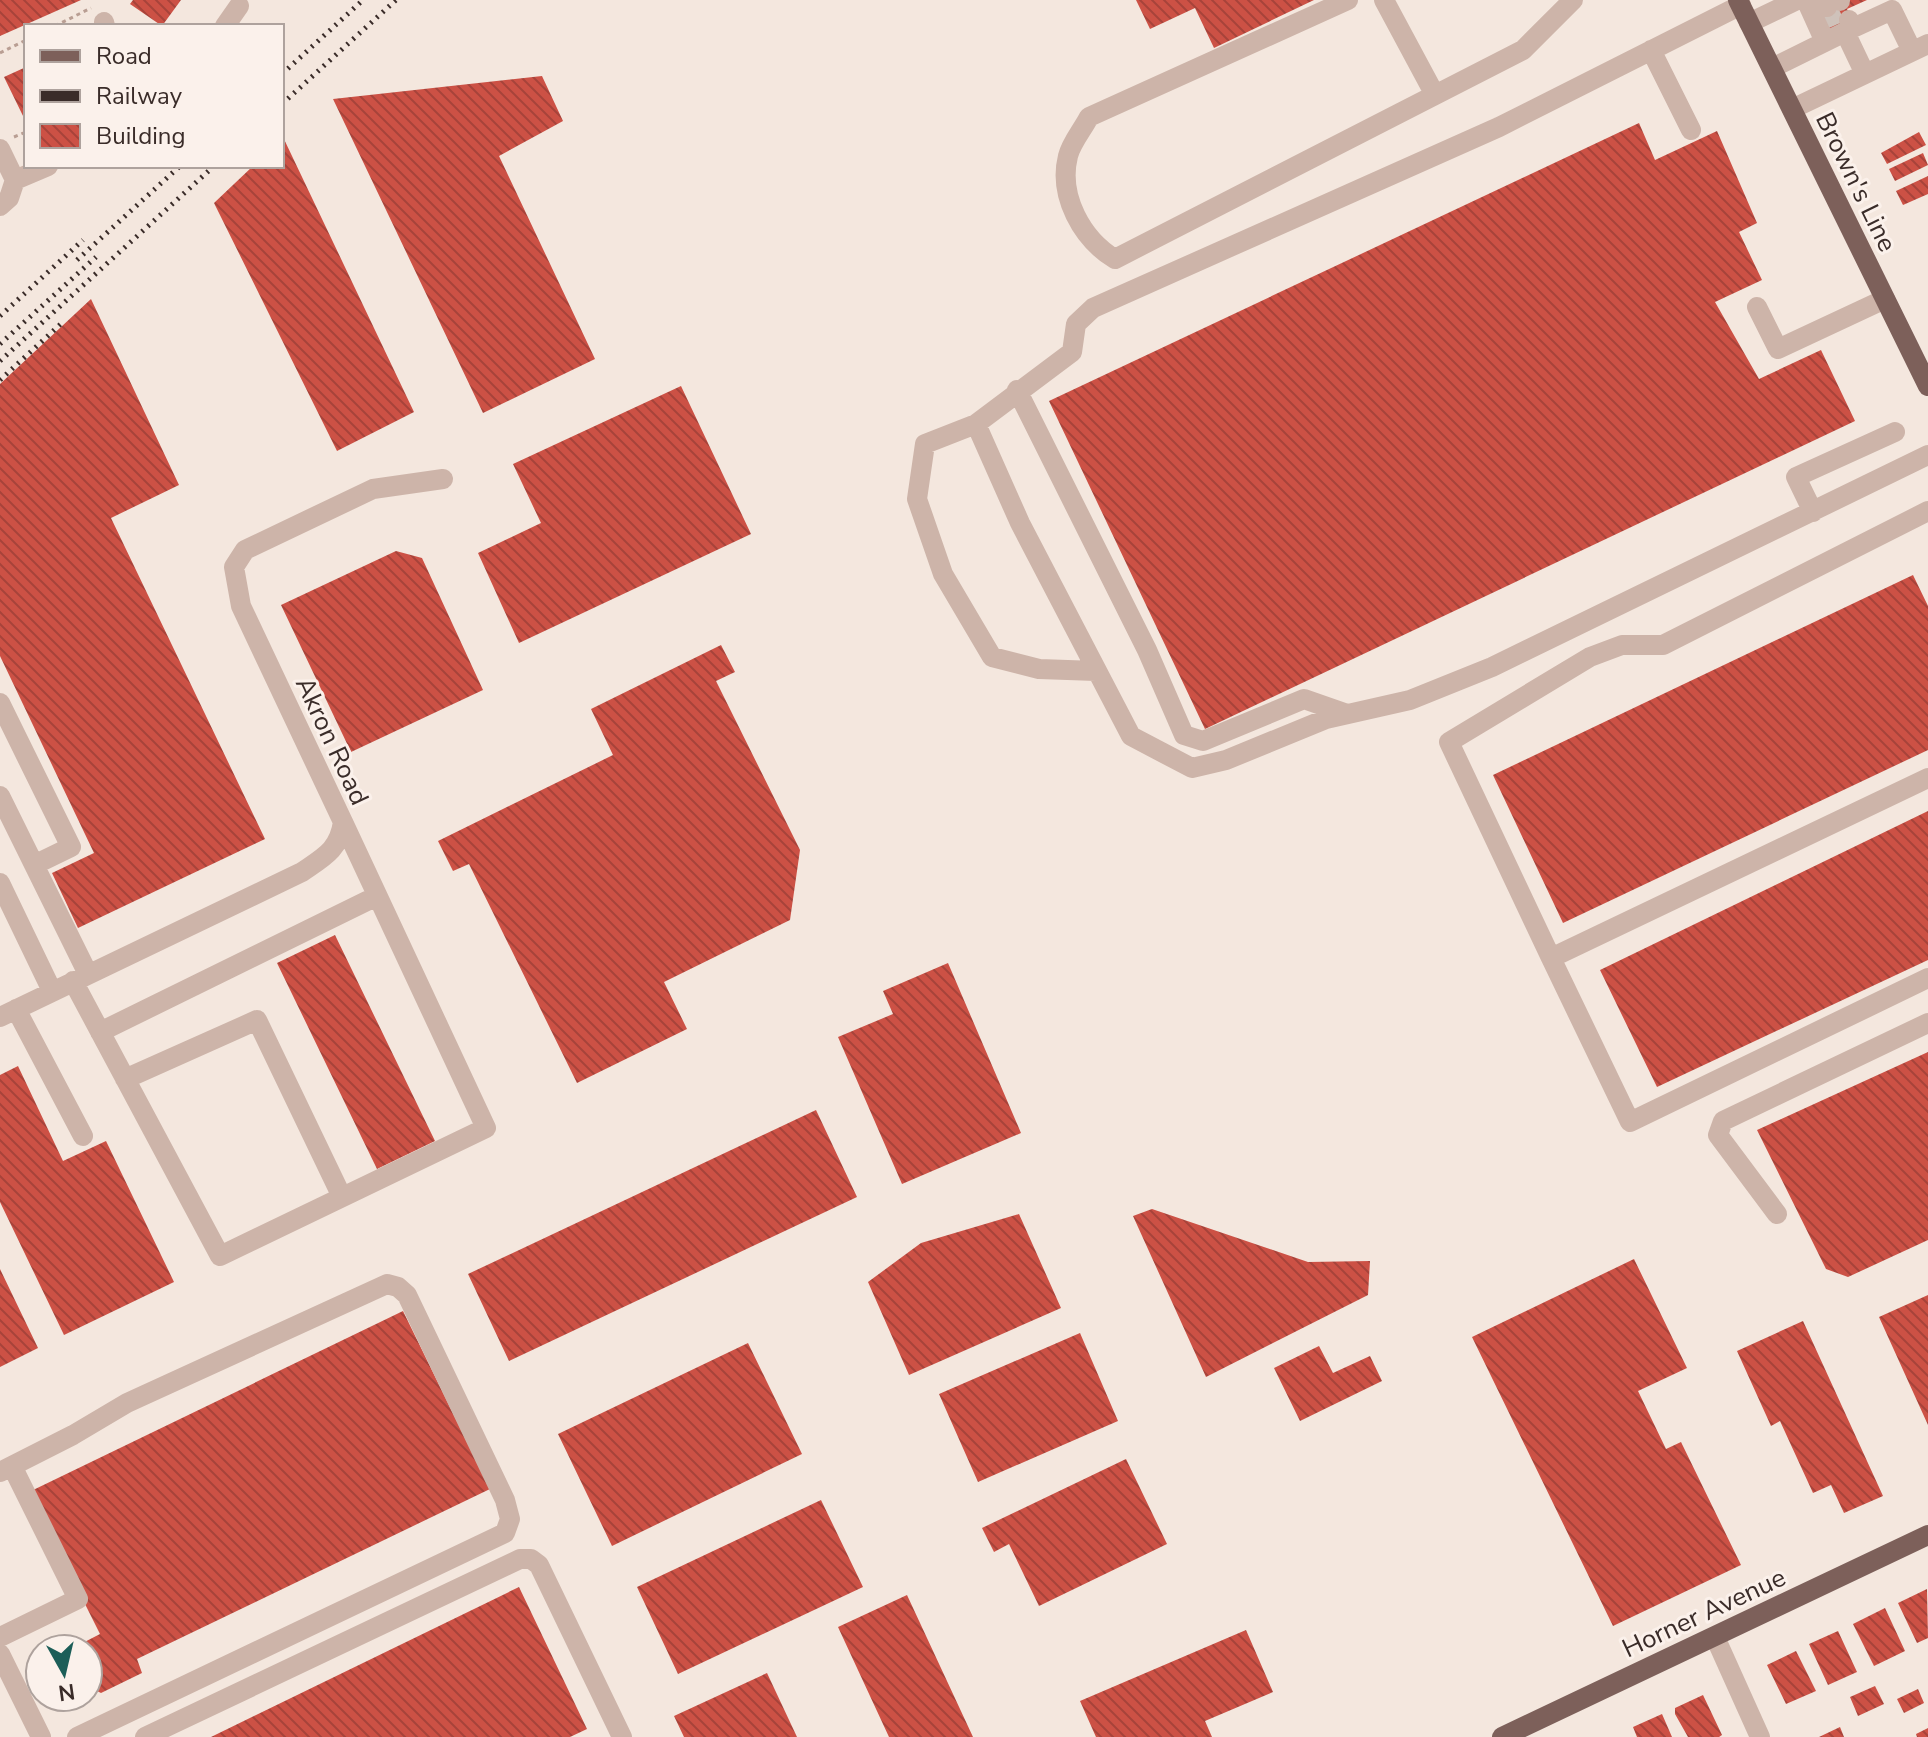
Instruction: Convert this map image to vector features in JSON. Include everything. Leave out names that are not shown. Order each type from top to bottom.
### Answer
[{"type":"main road","name":"Brown's Line","points":[[1743,9],[1928,386]]},
{"type":"main road","name":"Horner Avenue","points":[[1502,1737],[1928,1535]]},
{"type":"street","points":[[1348,0],[1089,117],[1068,155],[1067,187],[1077,220],[1098,248],[1115,259],[1523,50],[1573,0]]},
{"type":"street","points":[[1384,0],[1435,95]]},
{"type":"street","points":[[1096,671],[1039,669],[992,657],[943,574],[917,499],[925,444],[976,424],[1017,390],[1072,352],[1076,324],[1093,308],[1499,127],[1651,50],[1743,9],[1797,0]]},
{"type":"street","points":[[1806,0],[1842,31],[1865,74]]},
{"type":"street","points":[[226,24],[239,2]]},
{"type":"street","points":[[1772,68],[1890,5],[1920,48],[1792,109]]},
{"type":"street","points":[[1651,50],[1691,130]]},
{"type":"street","points":[[0,149],[15,180],[9,198],[0,206]]},
{"type":"street","points":[[15,180],[43,168]]},
{"type":"street","points":[[1757,307],[1778,349],[1885,299]]},
{"type":"street","points":[[1017,390],[1147,650],[1184,735],[1203,741],[1304,699],[1347,714]]},
{"type":"street","points":[[976,424],[1020,523],[1131,736],[1192,768],[1226,760],[1326,719],[1410,700],[1492,667],[1928,455]]},
{"type":"street","points":[[1813,512],[1796,477],[1895,432]]},
{"type":"street","name":"Akron Road","points":[[8,1013],[302,872],[331,853],[340,839],[343,822],[241,606],[234,567],[245,550],[373,489],[443,479]]},
{"type":"street","points":[[1928,511],[1663,645],[1622,645],[1590,657],[1449,742],[1630,1122],[1928,978]]},
{"type":"street","points":[[0,703],[71,847],[34,865]]},
{"type":"street","points":[[1551,958],[1928,778]]},
{"type":"street","points":[[0,796],[34,865],[81,977],[100,1032],[220,1256],[486,1128],[343,822]]},
{"type":"street","points":[[0,883],[52,991]]},
{"type":"street","points":[[100,1032],[377,896]]},
{"type":"street","points":[[8,1013],[83,1136]]},
{"type":"street","points":[[125,1079],[257,1020],[342,1197]]},
{"type":"street","points":[[1777,1214],[1718,1135],[1723,1121],[1928,1023]]},
{"type":"street","points":[[0,1637],[78,1599],[6,1469],[127,1403],[387,1284],[398,1287],[407,1295],[505,1500],[510,1519],[505,1533],[77,1737]]},
{"type":"street","points":[[145,1737],[520,1559],[531,1559],[539,1565],[622,1737]]},
{"type":"street","points":[[1715,1637],[1760,1737]]},
{"type":"street","points":[[0,1654],[41,1737]]},
{"type":"path","points":[[59,24],[80,14]]},
{"type":"path","points":[[0,53],[24,41]]},
{"type":"building","points":[[0,0],[81,0],[24,24],[0,36]]},
{"type":"building","points":[[133,0],[181,0],[163,24],[130,4]]},
{"type":"building","points":[[1136,0],[1314,0],[1214,48],[1195,8],[1150,29]]},
{"type":"building","points":[[1841,0],[1867,0],[1847,9],[1852,19],[1823,33],[1815,12]]},
{"type":"building","points":[[24,68],[24,118],[4,77]]},
{"type":"building","points":[[542,76],[563,121],[499,156],[595,359],[483,413],[333,99]]},
{"type":"building","points":[[1639,123],[1655,160],[1717,131],[1757,223],[1739,232],[1762,280],[1715,302],[1759,379],[1821,350],[1855,421],[1205,729],[1049,401]]},
{"type":"building","points":[[1919,132],[1926,145],[1887,164],[1881,153]]},
{"type":"building","points":[[284,139],[414,412],[337,451],[214,203],[251,168],[284,168]]},
{"type":"building","points":[[1923,153],[1928,165],[1895,181],[1889,169]]},
{"type":"building","points":[[1928,176],[1928,194],[1903,205],[1896,191]]},
{"type":"building","points":[[91,299],[179,485],[111,518],[265,839],[78,928],[52,873],[94,853],[0,656],[0,384]]},
{"type":"building","points":[[681,386],[751,534],[519,643],[478,553],[541,523],[513,464]]},
{"type":"building","points":[[396,551],[422,558],[483,690],[351,752],[281,605]]},
{"type":"building","points":[[1913,575],[1928,606],[1928,750],[1563,923],[1493,775]]},
{"type":"building","points":[[721,645],[735,672],[716,681],[800,850],[790,920],[664,982],[687,1029],[577,1083],[469,864],[453,871],[438,841],[613,755],[591,709]]},
{"type":"building","points":[[1928,811],[1928,960],[1657,1087],[1600,970]]},
{"type":"building","points":[[335,935],[435,1141],[377,1169],[277,963]]},
{"type":"building","points":[[948,963],[1021,1133],[902,1184],[838,1037],[893,1014],[883,991]]},
{"type":"building","points":[[1928,1052],[1928,1240],[1848,1277],[1826,1269],[1757,1130]]},
{"type":"building","points":[[18,1066],[63,1161],[106,1141],[174,1282],[64,1335],[0,1202],[0,1075]]},
{"type":"building","points":[[816,1110],[857,1197],[509,1361],[468,1274]]},
{"type":"building","points":[[1152,1209],[1308,1262],[1370,1261],[1368,1295],[1206,1377],[1133,1216]]},
{"type":"building","points":[[1019,1214],[1061,1308],[909,1375],[868,1282],[921,1243]]},
{"type":"building","points":[[1634,1259],[1687,1368],[1638,1391],[1666,1449],[1681,1442],[1741,1565],[1613,1626],[1472,1337]]},
{"type":"building","points":[[0,1269],[38,1348],[0,1367]]},
{"type":"building","points":[[1928,1295],[1928,1425],[1879,1317]]},
{"type":"building","points":[[403,1311],[490,1489],[137,1659],[142,1673],[104,1692],[104,1633],[100,1633],[29,1492]]},
{"type":"building","points":[[1803,1321],[1883,1496],[1844,1513],[1831,1485],[1813,1493],[1780,1421],[1771,1426],[1737,1351]]},
{"type":"building","points":[[1080,1333],[1118,1421],[978,1482],[939,1394]]},
{"type":"building","points":[[748,1343],[802,1454],[612,1546],[558,1434]]},
{"type":"building","points":[[1319,1346],[1333,1373],[1370,1356],[1382,1381],[1300,1421],[1274,1368]]},
{"type":"building","points":[[1126,1459],[1167,1544],[1039,1606],[1009,1544],[994,1552],[982,1528]]},
{"type":"building","points":[[821,1500],[863,1587],[678,1674],[637,1587]]},
{"type":"building","points":[[519,1587],[587,1729],[570,1737],[211,1737]]},
{"type":"building","points":[[1927,1589],[1928,1638],[1917,1643],[1898,1603]]},
{"type":"building","points":[[907,1595],[973,1737],[889,1737],[838,1627]]},
{"type":"building","points":[[1885,1608],[1905,1651],[1874,1666],[1853,1624]]},
{"type":"building","points":[[1246,1630],[1273,1692],[1205,1721],[1212,1737],[1096,1737],[1080,1701]]},
{"type":"building","points":[[1838,1631],[1857,1672],[1828,1685],[1809,1644]]},
{"type":"building","points":[[1796,1651],[1816,1691],[1786,1704],[1767,1665]]},
{"type":"building","points":[[767,1673],[797,1737],[684,1737],[674,1716]]},
{"type":"building","points":[[1875,1686],[1884,1704],[1858,1716],[1850,1697]]},
{"type":"building","points":[[1918,1689],[1924,1703],[1904,1713],[1897,1699]]},
{"type":"building","points":[[1703,1695],[1722,1735],[1719,1737],[1688,1737],[1675,1714],[1675,1708]]},
{"type":"building","points":[[1662,1714],[1672,1737],[1637,1737],[1633,1727]]},
{"type":"building","points":[[1840,1727],[1844,1737],[1819,1737]]},
{"type":"building","points":[[1928,1728],[1928,1737],[1917,1737],[1916,1734]]},
{"type":"tunnel","points":[[1827,7],[1836,27]]},
{"type":"railway","points":[[284,72],[363,0]]},
{"type":"railway","points":[[284,102],[396,0]]},
{"type":"railway","points":[[77,260],[178,168]]},
{"type":"railway","points":[[0,361],[212,168]]},
{"type":"railway","points":[[0,316],[83,240]]},
{"type":"railway","points":[[0,344],[96,257]]},
{"type":"railway","points":[[0,380],[64,321]]}]
